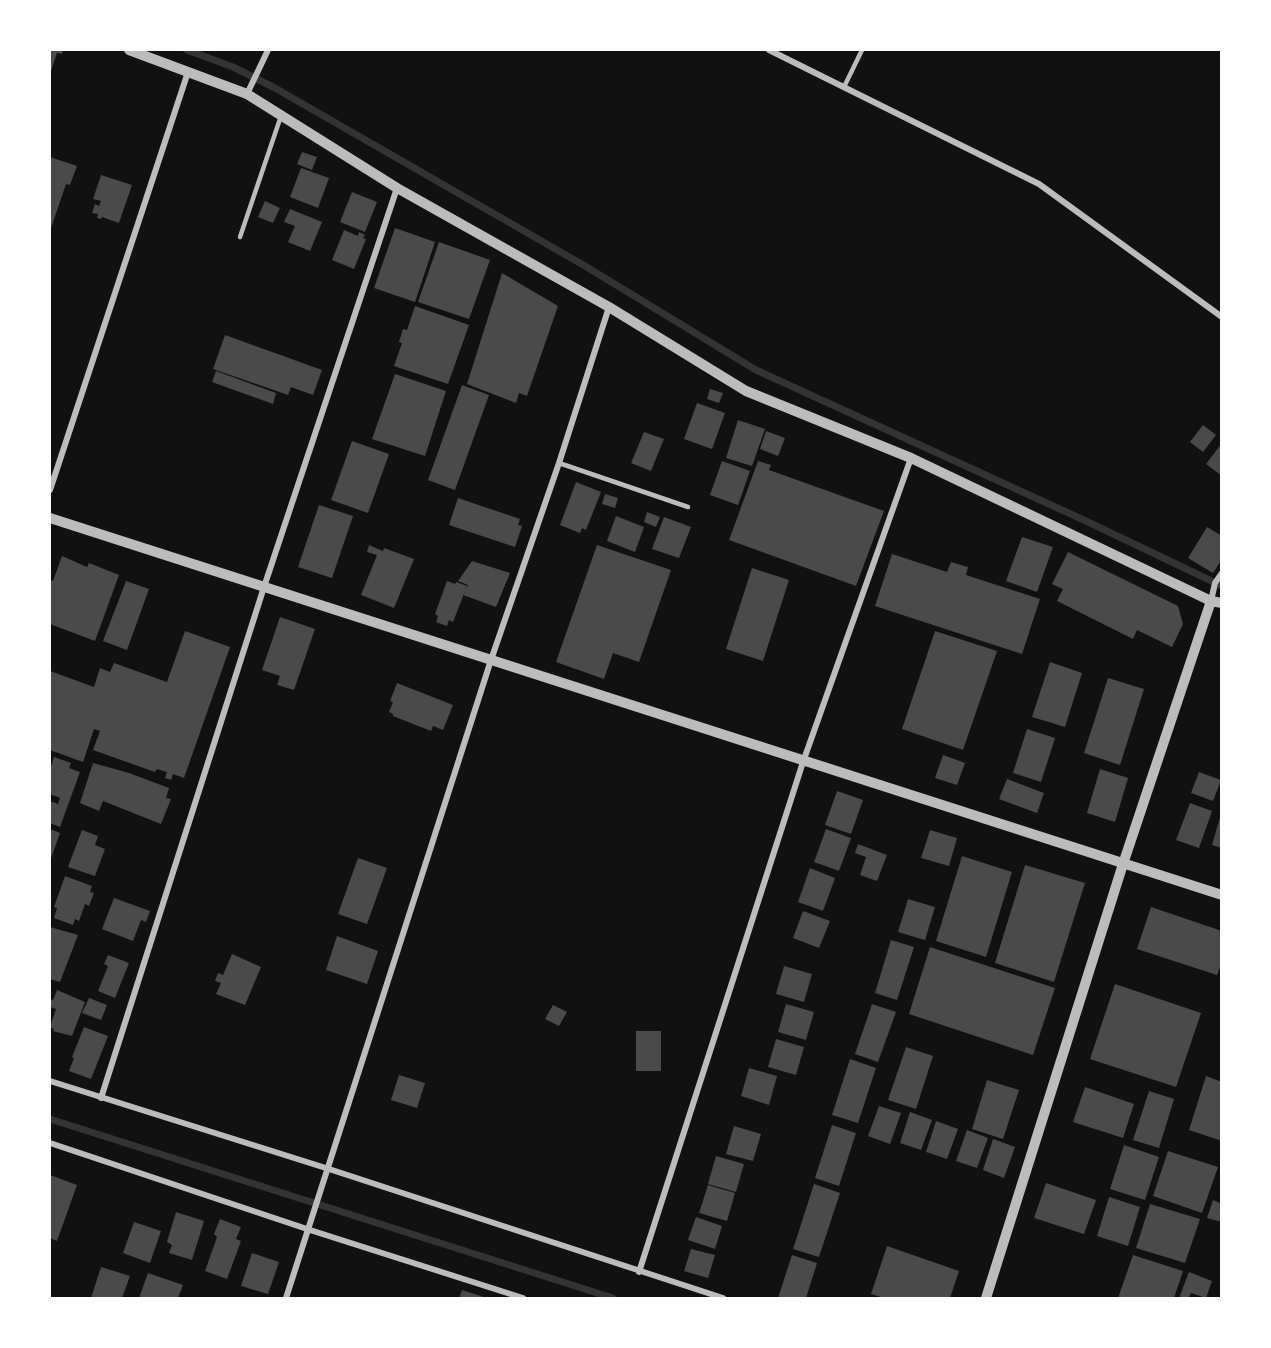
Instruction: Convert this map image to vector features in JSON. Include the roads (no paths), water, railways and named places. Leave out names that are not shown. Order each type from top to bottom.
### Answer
[{"type":"street","points":[[129,50],[247,94],[397,188],[609,307],[746,391],[911,458],[1216,602]]},
{"type":"street","points":[[247,94],[268,50]]},
{"type":"street","points":[[769,50],[1039,184],[1221,317]]},
{"type":"street","points":[[50,490],[188,71]]},
{"type":"street","points":[[102,1098],[264,587],[397,188]]},
{"type":"street","points":[[286,1299],[491,660],[559,464],[609,307]]},
{"type":"street","points":[[639,1272],[803,762],[911,458]]},
{"type":"street","points":[[50,518],[1221,896]]},
{"type":"street","points":[[986,1299],[1124,864],[1216,602],[1215,582],[1221,573]]},
{"type":"street","points":[[50,1081],[328,1169],[723,1299]]},
{"type":"street","points":[[50,1143],[523,1299]]},
{"type":"lane","points":[[844,87],[862,50]]},
{"type":"lane","points":[[240,237],[281,116]]},
{"type":"lane","points":[[559,464],[688,507]]},
{"type":"waterway","points":[[187,50],[233,67],[275,88],[585,266],[756,370],[1222,586]]},
{"type":"waterway","points":[[50,1119],[613,1298]]}]
